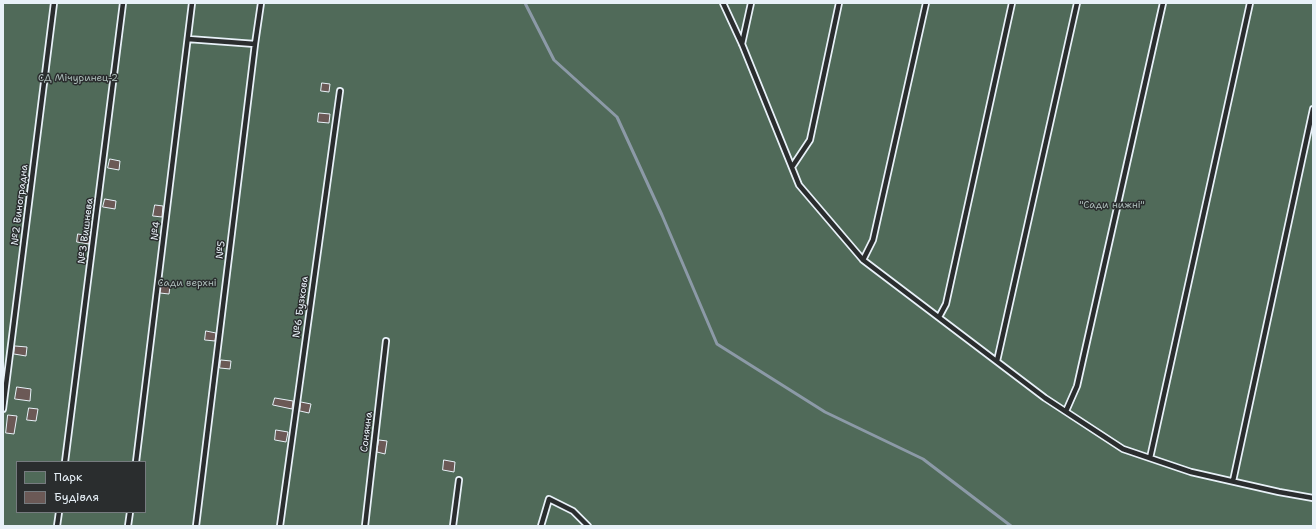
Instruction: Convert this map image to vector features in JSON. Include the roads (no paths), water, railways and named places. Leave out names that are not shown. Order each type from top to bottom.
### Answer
[{"type":"lane","name":"№2 Виноградна","points":[[3,409],[54,3]]},
{"type":"lane","name":"№3 Вишнева","points":[[65,461],[123,3]]},
{"type":"lane","name":"№4","points":[[136,461],[192,3]]},
{"type":"lane","name":"№5","points":[[196,526],[261,3]]},
{"type":"lane","points":[[723,3],[742,44],[799,185],[863,260],[1045,398],[1123,448],[1191,472],[1313,498]]},
{"type":"lane","points":[[742,44],[751,3]]},
{"type":"lane","points":[[792,167],[810,140],[840,3]]},
{"type":"lane","points":[[863,260],[873,240],[926,3]]},
{"type":"lane","points":[[939,317],[946,304],[1012,3]]},
{"type":"lane","points":[[997,361],[1077,3]]},
{"type":"lane","points":[[1066,411],[1077,386],[1164,3]]},
{"type":"lane","points":[[1150,458],[1250,3]]},
{"type":"lane","points":[[188,39],[255,44]]},
{"type":"lane","name":"№6 Бузкова","points":[[280,526],[340,91]]},
{"type":"lane","points":[[1233,481],[1313,109]]},
{"type":"lane","name":"Сонячна","points":[[365,526],[386,341]]},
{"type":"lane","points":[[453,526],[459,480]]},
{"type":"lane","points":[[541,526],[549,499],[573,511],[588,526]]},
{"type":"lane","points":[[57,526],[59,513]]},
{"type":"lane","points":[[128,526],[130,513]]},
{"type":"waterway","points":[[525,3],[554,60],[617,117],[662,215],[717,344],[825,412],[923,459],[1011,526]]},
{"type":"park label","name":"СД Мічуринец-2","points":[[78,78]]},
{"type":"park label","name":"\"Сади нижні\"","points":[[1112,205]]},
{"type":"park label","name":"Сади верхні","points":[[187,283]]}]
